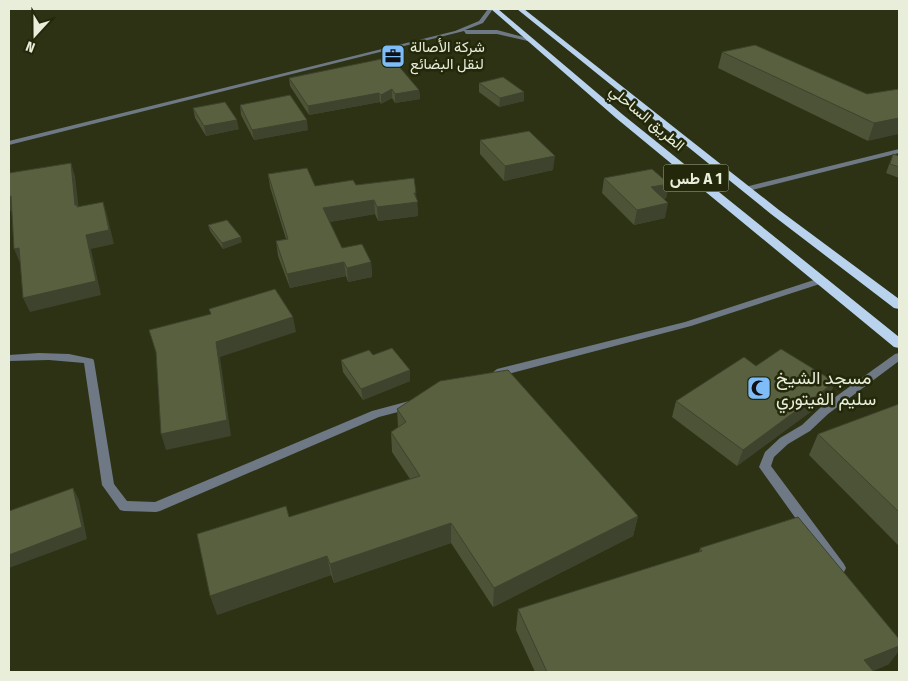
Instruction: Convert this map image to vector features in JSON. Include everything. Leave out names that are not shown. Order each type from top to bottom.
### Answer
[{"type":"highway","name":"الطريق الساحلي","points":[[494,9],[532,40],[632,113],[748,189],[899,304]]},
{"type":"highway","name":"الطريق الساحلي","points":[[520,9],[632,113],[899,344]]},
{"type":"street","points":[[9,144],[457,32],[481,22],[490,9]]},
{"type":"street","points":[[457,32],[497,32],[532,40]]},
{"type":"street","points":[[748,189],[899,151]]},
{"type":"street","points":[[482,378],[590,348],[688,324],[823,280]]},
{"type":"street","points":[[9,358],[46,355],[73,357],[89,362],[108,485],[124,506],[156,507],[376,414],[427,399]]},
{"type":"street","points":[[849,580],[765,467],[769,455],[784,441],[806,428],[824,411],[899,356]]},
{"type":"building","points":[[755,45],[867,94],[899,89],[899,118],[874,123],[722,52]]},
{"type":"building","points":[[391,57],[419,90],[395,94],[392,89],[381,95],[379,93],[308,106],[289,78]]},
{"type":"building","points":[[503,77],[524,92],[500,98],[479,83]]},
{"type":"building","points":[[290,95],[307,120],[252,130],[240,105]]},
{"type":"building","points":[[225,102],[237,120],[204,126],[193,108]]},
{"type":"building","points":[[529,131],[555,156],[505,166],[480,140]]},
{"type":"building","points":[[893,154],[899,156],[899,167],[890,164]]},
{"type":"building","points":[[71,163],[75,205],[77,207],[103,202],[109,230],[86,235],[96,281],[23,298],[19,248],[14,249],[11,196],[9,197],[9,173]]},
{"type":"building","points":[[307,168],[315,186],[353,180],[356,185],[414,178],[416,193],[414,193],[418,202],[377,207],[374,200],[323,208],[342,248],[362,244],[371,262],[347,268],[344,262],[287,274],[276,241],[288,239],[268,174]]},
{"type":"building","points":[[652,169],[669,184],[651,187],[668,203],[637,210],[604,178]]},
{"type":"building","points":[[227,220],[241,237],[222,243],[208,225]]},
{"type":"building","points":[[275,289],[293,317],[216,342],[227,420],[161,434],[156,352],[149,330],[211,314],[209,309]]},
{"type":"building","points":[[392,348],[410,370],[361,389],[341,360],[369,350],[373,355]]},
{"type":"building","points":[[781,349],[835,382],[743,450],[676,401],[744,357],[756,366]]},
{"type":"building","points":[[508,370],[638,516],[494,588],[451,523],[330,564],[327,556],[210,596],[197,534],[286,506],[289,517],[420,476],[391,432],[406,422],[397,409],[440,381]]},
{"type":"building","points":[[899,404],[899,512],[818,434]]},
{"type":"building","points":[[73,488],[82,527],[9,555],[9,511]]},
{"type":"building","points":[[798,517],[899,639],[899,646],[864,660],[874,672],[547,672],[518,609],[702,551],[700,548]]},
{"type":"place","name":"شركة الأصالة لنقل البضائع","points":[[393,56]]},
{"type":"place","name":"مسجد الشيخ سليم الفيتوري","points":[[759,388]]}]
